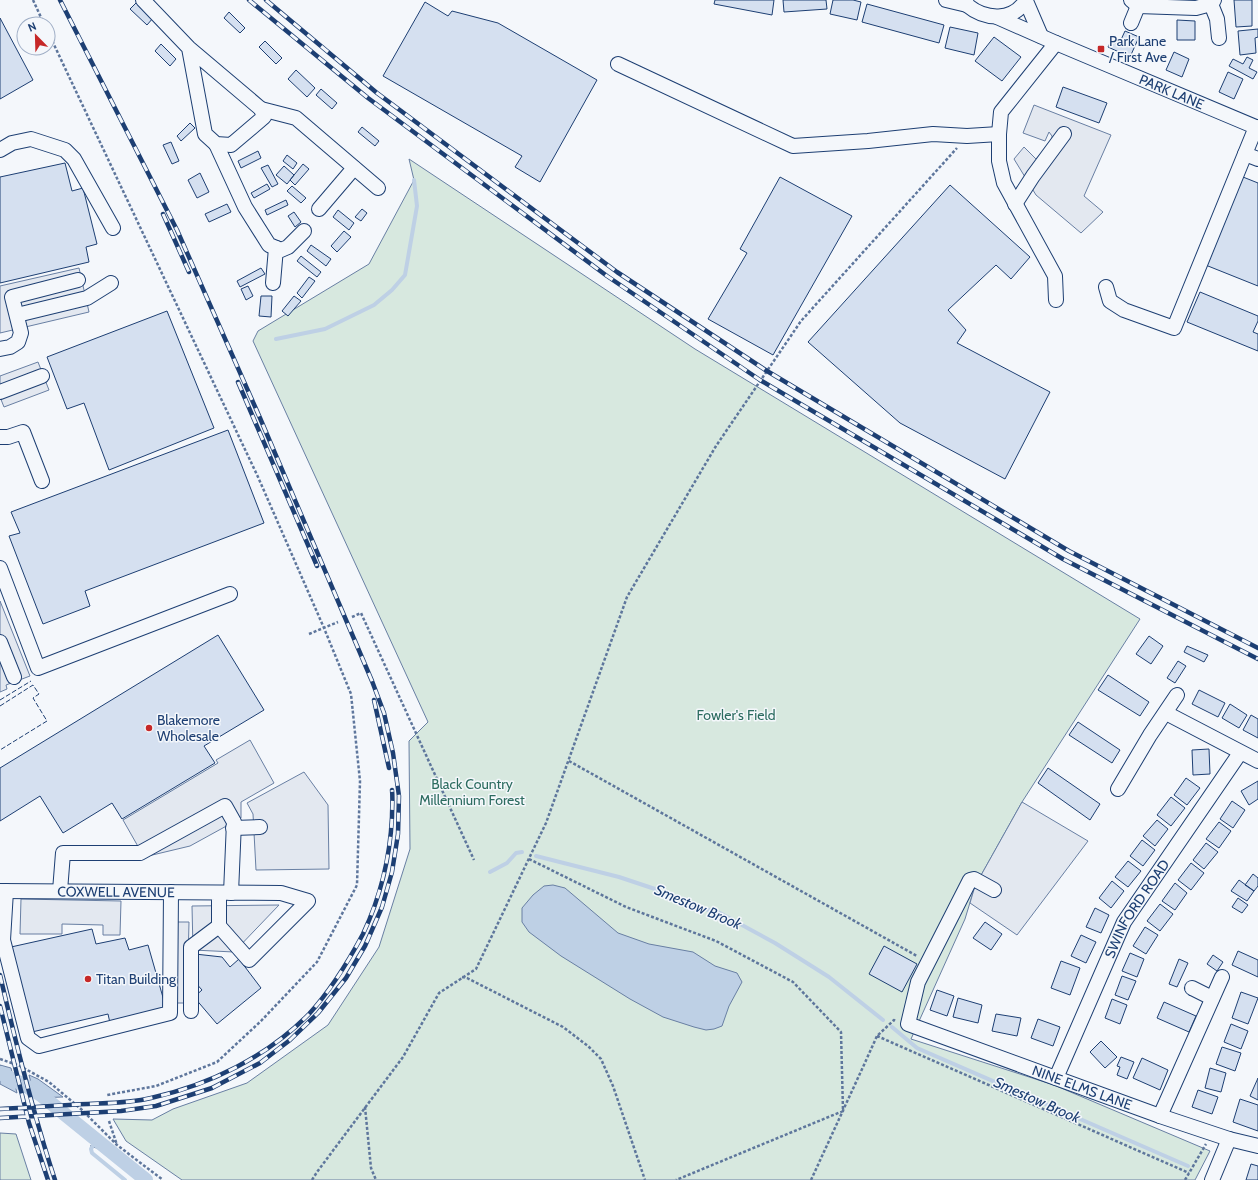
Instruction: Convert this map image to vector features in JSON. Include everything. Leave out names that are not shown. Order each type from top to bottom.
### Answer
[{"type":"street","points":[[143,0],[189,48],[261,109],[296,118],[378,188]]},
{"type":"street","name":"PARK LANE","points":[[946,0],[967,3],[976,13],[997,17],[1257,128]]},
{"type":"street","points":[[997,17],[1013,14],[1026,0],[1041,36]]},
{"type":"street","points":[[1131,23],[1135,3],[1196,8],[1212,2],[1217,19],[1219,38]]},
{"type":"street","points":[[1056,43],[1001,112],[999,134],[999,161],[1004,183],[1055,276],[1056,300]]},
{"type":"street","points":[[189,48],[205,134],[216,144],[245,207],[269,245],[276,248],[281,250],[288,247],[304,231]]},
{"type":"street","points":[[618,64],[793,146],[868,141],[933,134],[967,136],[999,134]]},
{"type":"street","points":[[216,144],[231,146],[264,117],[261,109]]},
{"type":"street","points":[[1106,287],[1110,301],[1124,310],[1174,328],[1257,128]]},
{"type":"street","points":[[1015,204],[1064,134]]},
{"type":"street","points":[[0,150],[12,143],[31,139],[65,150],[74,159],[113,228]]},
{"type":"street","points":[[1245,154],[1258,159]]},
{"type":"street","points":[[319,209],[354,168]]},
{"type":"street","points":[[273,282],[276,248]]},
{"type":"street","points":[[5,348],[18,342],[21,333],[12,297],[78,280]]},
{"type":"street","points":[[17,316],[87,298],[112,283]]},
{"type":"street","points":[[0,392],[42,376]]},
{"type":"street","points":[[0,437],[8,437],[23,432],[42,481]]},
{"type":"street","points":[[2,577],[38,668],[230,594]]},
{"type":"street","points":[[0,642],[14,677]]},
{"type":"street","points":[[1118,789],[1150,735],[1178,695]]},
{"type":"street","points":[[1166,713],[1240,753],[1258,761]]},
{"type":"street","name":"SWINFORD ROAD","points":[[1056,1078],[1124,922],[1240,753]]},
{"type":"street","points":[[60,891],[63,853],[140,853],[225,806],[234,822],[225,893],[219,926],[191,947],[191,1011]]},
{"type":"street","points":[[233,834],[260,827]]},
{"type":"street","points":[[908,1024],[918,982],[970,880],[974,879],[994,890]]},
{"type":"street","points":[[3,891],[3,940],[28,1038],[39,1046],[170,1013],[171,892]]},
{"type":"street","name":"COXWELL AVENUE","points":[[3,891],[280,893],[308,901],[249,960],[219,926]]},
{"type":"street","points":[[1160,1116],[1222,977]]},
{"type":"street","points":[[1192,988],[1212,998]]},
{"type":"street","name":"NINE ELMS LANE","points":[[908,1024],[1160,1116],[1229,1139],[1258,1146]]},
{"type":"street","points":[[1212,1180],[1229,1139]]},
{"type":"path","points":[[33,0],[40,16]]},
{"type":"path","points":[[56,49],[255,470],[324,628]]},
{"type":"path","points":[[312,1180],[316,1172],[403,1057],[439,993],[476,969],[546,823],[627,597],[716,446],[801,321],[967,136]]},
{"type":"path","points":[[352,617],[361,613],[474,860]]},
{"type":"path","points":[[309,634],[338,622]]},
{"type":"path","points":[[568,761],[928,962]]},
{"type":"path","points":[[529,859],[626,907],[716,941],[793,982],[841,1032],[843,1110]]},
{"type":"path","points":[[462,977],[467,978],[563,1027],[588,1046],[601,1059],[613,1086],[645,1180]]},
{"type":"path","points":[[811,1180],[877,1036],[894,1020],[908,1024]]},
{"type":"path","points":[[877,1036],[1189,1173]]},
{"type":"path","points":[[0,1059],[20,1066],[48,1082],[81,1108],[117,1145],[164,1180]]},
{"type":"path","points":[[365,1107],[371,1168],[376,1180]]},
{"type":"path","points":[[676,1180],[843,1110]]},
{"type":"path","points":[[109,1121],[117,1145]]},
{"type":"path","points":[[1185,1180],[1213,1133]]},
{"type":"green space","name":"Fowler's Field","points":[[409,159],[695,349],[1140,619],[1022,802],[975,886],[965,919],[911,1039],[1054,1085],[1210,1151],[1195,1180],[182,1180],[126,1141],[113,1119],[152,1120],[173,1109],[247,1083],[328,1025],[379,947],[410,849],[409,741],[428,722],[253,341],[258,331],[369,264],[414,180]]},
{"type":"green space","points":[[0,1133],[16,1134],[31,1180],[0,1180]]},
{"type":"shaded area","points":[[1034,105],[1111,135],[1084,196],[1103,212],[1081,233],[1036,195],[1014,159],[1024,147],[1036,159],[1052,141],[1052,136],[1049,132],[1045,141],[1023,133]]},
{"type":"shaded area","points":[[79,268],[89,312],[0,333],[0,286]]},
{"type":"shaded area","points":[[38,362],[49,390],[4,407],[0,397],[0,376]]},
{"type":"shaded area","points":[[0,601],[30,676],[6,685],[7,689],[0,692]]},
{"type":"shaded area","points":[[250,740],[274,783],[241,802],[241,818],[190,846],[144,857],[123,820],[218,763],[216,760]]},
{"type":"shaded area","points":[[304,772],[328,805],[329,869],[256,870],[253,814],[247,803]]},
{"type":"shaded area","points":[[1022,802],[1088,841],[1017,935],[970,903],[975,886]]},
{"type":"shaded area","points":[[21,899],[121,901],[120,935],[103,935],[103,925],[62,924],[62,934],[20,934]]},
{"type":"shaded area","points":[[279,905],[234,952],[193,950],[192,906]]},
{"type":"shaded area","points":[[176,922],[189,922],[187,1003],[174,1003]]},
{"type":"water","points":[[553,885],[565,888],[618,933],[649,944],[693,952],[715,966],[737,973],[742,982],[729,1006],[722,1026],[706,1030],[663,1017],[630,999],[561,956],[529,932],[522,922],[522,908],[533,895],[544,886]]},
{"type":"water","points":[[0,1065],[11,1068],[17,1093],[0,1084]]},
{"type":"water","points":[[29,1075],[38,1079],[63,1097],[35,1098]]},
{"type":"water","points":[[106,1144],[111,1150],[147,1180],[143,1180],[103,1150],[90,1146]]},
{"type":"building","points":[[715,0],[774,0],[772,15],[714,4]]},
{"type":"building","points":[[783,0],[826,0],[827,9],[784,12]]},
{"type":"building","points":[[833,0],[853,0],[861,2],[857,20],[830,14]]},
{"type":"building","points":[[1234,0],[1252,0],[1252,26],[1236,27]]},
{"type":"building","points":[[425,2],[448,16],[452,11],[498,23],[597,80],[540,182],[515,167],[522,156],[383,76]]},
{"type":"building","points":[[136,3],[153,18],[147,25],[130,9]]},
{"type":"building","points":[[867,4],[944,25],[939,43],[862,22]]},
{"type":"building","points":[[229,12],[245,28],[240,33],[224,18]]},
{"type":"building","points":[[0,18],[16,48],[16,56],[20,56],[33,80],[0,99]]},
{"type":"building","points":[[1177,20],[1195,21],[1195,40],[1177,40]]},
{"type":"building","points":[[950,27],[978,33],[974,55],[945,48]]},
{"type":"building","points":[[1258,29],[1258,37],[1255,38],[1256,53],[1240,55],[1238,31]]},
{"type":"building","points":[[1125,31],[1139,37],[1130,57],[1108,47],[1111,41],[1119,44]]},
{"type":"building","points":[[994,37],[1021,57],[1002,81],[975,61]]},
{"type":"building","points":[[265,41],[282,58],[276,64],[259,47]]},
{"type":"building","points":[[161,44],[176,59],[170,66],[155,51]]},
{"type":"building","points":[[1174,52],[1189,59],[1182,77],[1166,70]]},
{"type":"building","points":[[1247,57],[1253,60],[1249,68],[1257,72],[1253,79],[1229,66],[1233,59],[1243,64]]},
{"type":"building","points":[[296,70],[315,88],[307,97],[288,79]]},
{"type":"building","points":[[1228,72],[1243,79],[1234,99],[1219,92]]},
{"type":"building","points":[[1063,87],[1107,103],[1099,123],[1056,107]]},
{"type":"building","points":[[321,89],[337,103],[332,109],[316,95]]},
{"type":"building","points":[[190,123],[195,128],[181,141],[177,136]]},
{"type":"building","points":[[362,127],[379,141],[375,146],[358,132]]},
{"type":"building","points":[[171,142],[179,161],[172,164],[163,145]]},
{"type":"building","points":[[258,151],[261,158],[241,168],[238,161]]},
{"type":"building","points":[[287,155],[297,163],[293,169],[283,161]]},
{"type":"building","points":[[65,163],[72,191],[83,188],[97,244],[86,247],[89,262],[0,283],[0,177]]},
{"type":"building","points":[[303,164],[309,169],[295,185],[290,180]]},
{"type":"building","points":[[268,165],[278,184],[272,187],[261,168]]},
{"type":"building","points":[[284,166],[294,175],[287,184],[276,175]]},
{"type":"building","points":[[200,173],[209,192],[197,198],[188,180]]},
{"type":"building","points":[[1238,175],[1258,183],[1258,286],[1203,264]]},
{"type":"building","points":[[780,177],[852,216],[773,355],[708,319],[747,253],[740,249]]},
{"type":"building","points":[[267,184],[270,189],[254,198],[251,193]]},
{"type":"building","points":[[950,185],[1030,257],[1011,279],[996,265],[948,310],[966,330],[957,343],[1050,392],[1005,479],[900,423],[808,342]]},
{"type":"building","points":[[292,186],[306,198],[301,203],[287,191]]},
{"type":"building","points":[[286,200],[288,205],[267,215],[265,210]]},
{"type":"building","points":[[227,204],[231,212],[209,222],[205,214]]},
{"type":"building","points":[[362,209],[367,213],[361,221],[355,217]]},
{"type":"building","points":[[338,210],[354,223],[349,230],[333,217]]},
{"type":"building","points":[[294,212],[301,222],[295,227],[288,216]]},
{"type":"building","points":[[344,231],[351,237],[337,252],[331,246]]},
{"type":"building","points":[[311,245],[331,259],[326,266],[307,251]]},
{"type":"building","points":[[301,256],[321,272],[317,277],[297,261]]},
{"type":"building","points":[[261,268],[265,274],[240,287],[237,281]]},
{"type":"building","points":[[309,277],[315,281],[302,298],[297,293]]},
{"type":"building","points":[[248,286],[253,296],[246,300],[241,289]]},
{"type":"building","points":[[1200,292],[1258,316],[1258,321],[1253,332],[1258,334],[1258,351],[1187,322]]},
{"type":"building","points":[[261,296],[272,296],[271,317],[259,316]]},
{"type":"building","points":[[294,296],[301,301],[288,316],[282,311]]},
{"type":"building","points":[[167,311],[214,428],[109,470],[84,403],[67,409],[47,357]]},
{"type":"building","points":[[228,430],[264,523],[85,591],[90,606],[43,624],[9,536],[20,533],[11,512]]},
{"type":"building","name":"Blakemore Wholesale","points":[[218,635],[264,710],[204,746],[215,763],[122,819],[112,803],[63,833],[40,796],[0,821],[0,768]]},
{"type":"building","points":[[1149,636],[1163,646],[1151,664],[1136,654]]},
{"type":"building","points":[[1187,646],[1208,655],[1204,662],[1184,652]]},
{"type":"building","points":[[1178,661],[1186,666],[1175,683],[1167,678]]},
{"type":"building","points":[[1108,675],[1149,702],[1140,716],[1098,690]]},
{"type":"building","points":[[1199,690],[1225,703],[1218,717],[1192,704]]},
{"type":"building","points":[[1230,704],[1247,715],[1239,728],[1222,718]]},
{"type":"building","points":[[1251,715],[1258,719],[1258,738],[1243,730]]},
{"type":"building","points":[[1078,722],[1120,750],[1112,763],[1069,735]]},
{"type":"building","points":[[1209,749],[1210,774],[1193,775],[1192,750]]},
{"type":"building","points":[[1048,768],[1100,804],[1090,820],[1038,783]]},
{"type":"building","points":[[1186,778],[1200,788],[1187,805],[1174,795]]},
{"type":"building","points":[[1258,781],[1258,799],[1249,805],[1241,791]]},
{"type":"building","points":[[1171,797],[1185,808],[1171,826],[1157,815]]},
{"type":"building","points":[[1232,801],[1245,810],[1233,828],[1220,819]]},
{"type":"building","points":[[1157,820],[1168,829],[1155,846],[1143,836]]},
{"type":"building","points":[[1219,822],[1231,831],[1219,848],[1206,839]]},
{"type":"building","points":[[1142,840],[1155,850],[1143,866],[1130,856]]},
{"type":"building","points":[[1206,843],[1218,852],[1204,869],[1193,860]]},
{"type":"building","points":[[1128,861],[1141,871],[1128,887],[1115,877]]},
{"type":"building","points":[[1191,863],[1204,873],[1191,890],[1178,880]]},
{"type":"building","points":[[1253,874],[1258,878],[1258,886],[1254,891],[1245,885]]},
{"type":"building","points":[[1239,880],[1254,891],[1247,901],[1231,891]]},
{"type":"building","points":[[1112,881],[1124,891],[1111,908],[1099,898]]},
{"type":"building","points":[[1175,883],[1187,893],[1175,910],[1162,901]]},
{"type":"building","points":[[1238,898],[1248,905],[1242,913],[1232,907]]},
{"type":"building","points":[[1160,904],[1173,914],[1160,931],[1147,921]]},
{"type":"building","points":[[1095,908],[1109,915],[1101,933],[1086,927]]},
{"type":"building","points":[[985,922],[1002,934],[991,950],[973,938]]},
{"type":"building","points":[[1145,927],[1158,935],[1146,954],[1133,946]]},
{"type":"building","name":"Titan Building","points":[[92,929],[96,944],[125,938],[129,950],[148,945],[166,1008],[110,1023],[108,1014],[32,1032],[11,947]]},
{"type":"building","points":[[1081,935],[1096,942],[1086,963],[1071,956]]},
{"type":"building","points":[[884,946],[917,964],[902,992],[869,974]]},
{"type":"building","points":[[1238,951],[1258,960],[1258,977],[1232,965]]},
{"type":"building","points":[[1130,953],[1144,959],[1137,977],[1122,971]]},
{"type":"building","points":[[195,954],[222,957],[230,967],[239,959],[261,988],[217,1024],[194,997],[202,990],[194,981]]},
{"type":"building","points":[[1213,955],[1223,962],[1217,971],[1207,964]]},
{"type":"building","points":[[1179,959],[1188,963],[1177,987],[1169,984]]},
{"type":"building","points":[[1061,961],[1080,968],[1070,995],[1051,988]]},
{"type":"building","points":[[1122,976],[1136,981],[1128,1000],[1115,995]]},
{"type":"building","points":[[937,990],[954,996],[947,1016],[930,1010]]},
{"type":"building","points":[[1241,992],[1258,998],[1248,1024],[1232,1018]]},
{"type":"building","points":[[958,998],[982,1005],[978,1023],[953,1017]]},
{"type":"building","points":[[1112,999],[1127,1005],[1120,1024],[1105,1018]]},
{"type":"building","points":[[1164,1002],[1196,1016],[1189,1032],[1157,1018]]},
{"type":"building","points":[[996,1014],[1021,1018],[1017,1036],[992,1031]]},
{"type":"building","points":[[1038,1019],[1060,1027],[1053,1046],[1031,1038]]},
{"type":"building","points":[[1231,1024],[1248,1031],[1241,1049],[1224,1042]]},
{"type":"building","points":[[1101,1041],[1117,1057],[1105,1068],[1090,1052]]},
{"type":"building","points":[[1222,1047],[1241,1053],[1235,1071],[1216,1064]]},
{"type":"building","points":[[1121,1057],[1134,1062],[1127,1079],[1117,1075],[1120,1067],[1117,1066]]},
{"type":"building","points":[[1142,1058],[1168,1070],[1160,1090],[1133,1078]]},
{"type":"building","points":[[1210,1068],[1226,1073],[1221,1092],[1205,1088]]},
{"type":"building","points":[[1258,1078],[1258,1100],[1250,1096]]},
{"type":"building","points":[[1198,1090],[1218,1097],[1212,1114],[1192,1107]]},
{"type":"building","points":[[1240,1099],[1258,1105],[1258,1131],[1233,1122]]},
{"type":"building","points":[[1251,1164],[1258,1166],[1258,1180],[1246,1180]]},
{"type":"waterway","points":[[276,339],[325,329],[374,305],[392,290],[405,275],[417,206],[414,180]]},
{"type":"waterway","name":"Smestow Brook","points":[[490,872],[507,863],[516,853],[522,852]]},
{"type":"waterway","name":"Smestow Brook","points":[[536,856],[619,877],[655,889],[667,896],[696,907],[718,912],[775,943],[829,977],[883,1020]]},
{"type":"waterway","name":"Smestow Brook","points":[[892,1027],[917,1048],[1188,1166]]},
{"type":"waterway","points":[[0,1073],[41,1095],[146,1180]]},
{"type":"waterway","points":[[96,1140],[91,1149],[92,1153],[125,1180]]},
{"type":"railway","points":[[0,1118],[121,1111],[156,1106],[212,1088],[260,1063],[290,1040],[318,1013],[346,978],[365,946],[382,907],[392,872],[398,834],[399,796],[393,753],[384,713],[372,681],[260,418],[177,230],[60,0]]},
{"type":"railway","points":[[249,0],[368,98],[607,276],[760,380],[1063,559],[1258,659]]},
{"type":"railway","points":[[266,0],[377,93],[617,272],[767,371],[1069,551],[1258,648]]},
{"type":"railway","points":[[163,214],[189,272]]},
{"type":"railway","points":[[238,382],[317,566]]},
{"type":"railway","points":[[374,700],[389,768]]},
{"type":"railway","points":[[0,1109],[127,1102],[143,1100],[173,1092],[215,1077],[236,1067],[256,1056],[293,1029],[317,1005],[339,976],[363,934],[369,920],[379,892],[389,847],[392,817],[392,790]]},
{"type":"railway","points":[[0,975],[25,1078],[55,1180]]},
{"type":"railway","points":[[0,1006],[29,1123],[48,1180]]},
{"type":"fence","points":[[0,700],[31,681]]},
{"type":"fence","points":[[0,706],[33,685],[39,694],[33,698],[47,721],[0,750]]},
{"type":"place","name":"Park Lane / First Ave","points":[[1101,49]]},
{"type":"place","name":"Blakemore Wholesale","points":[[149,728]]},
{"type":"place","name":"Titan Building","points":[[88,979]]},
{"type":"park label","name":"Black Country Millennium Forest","points":[[472,792]]}]
